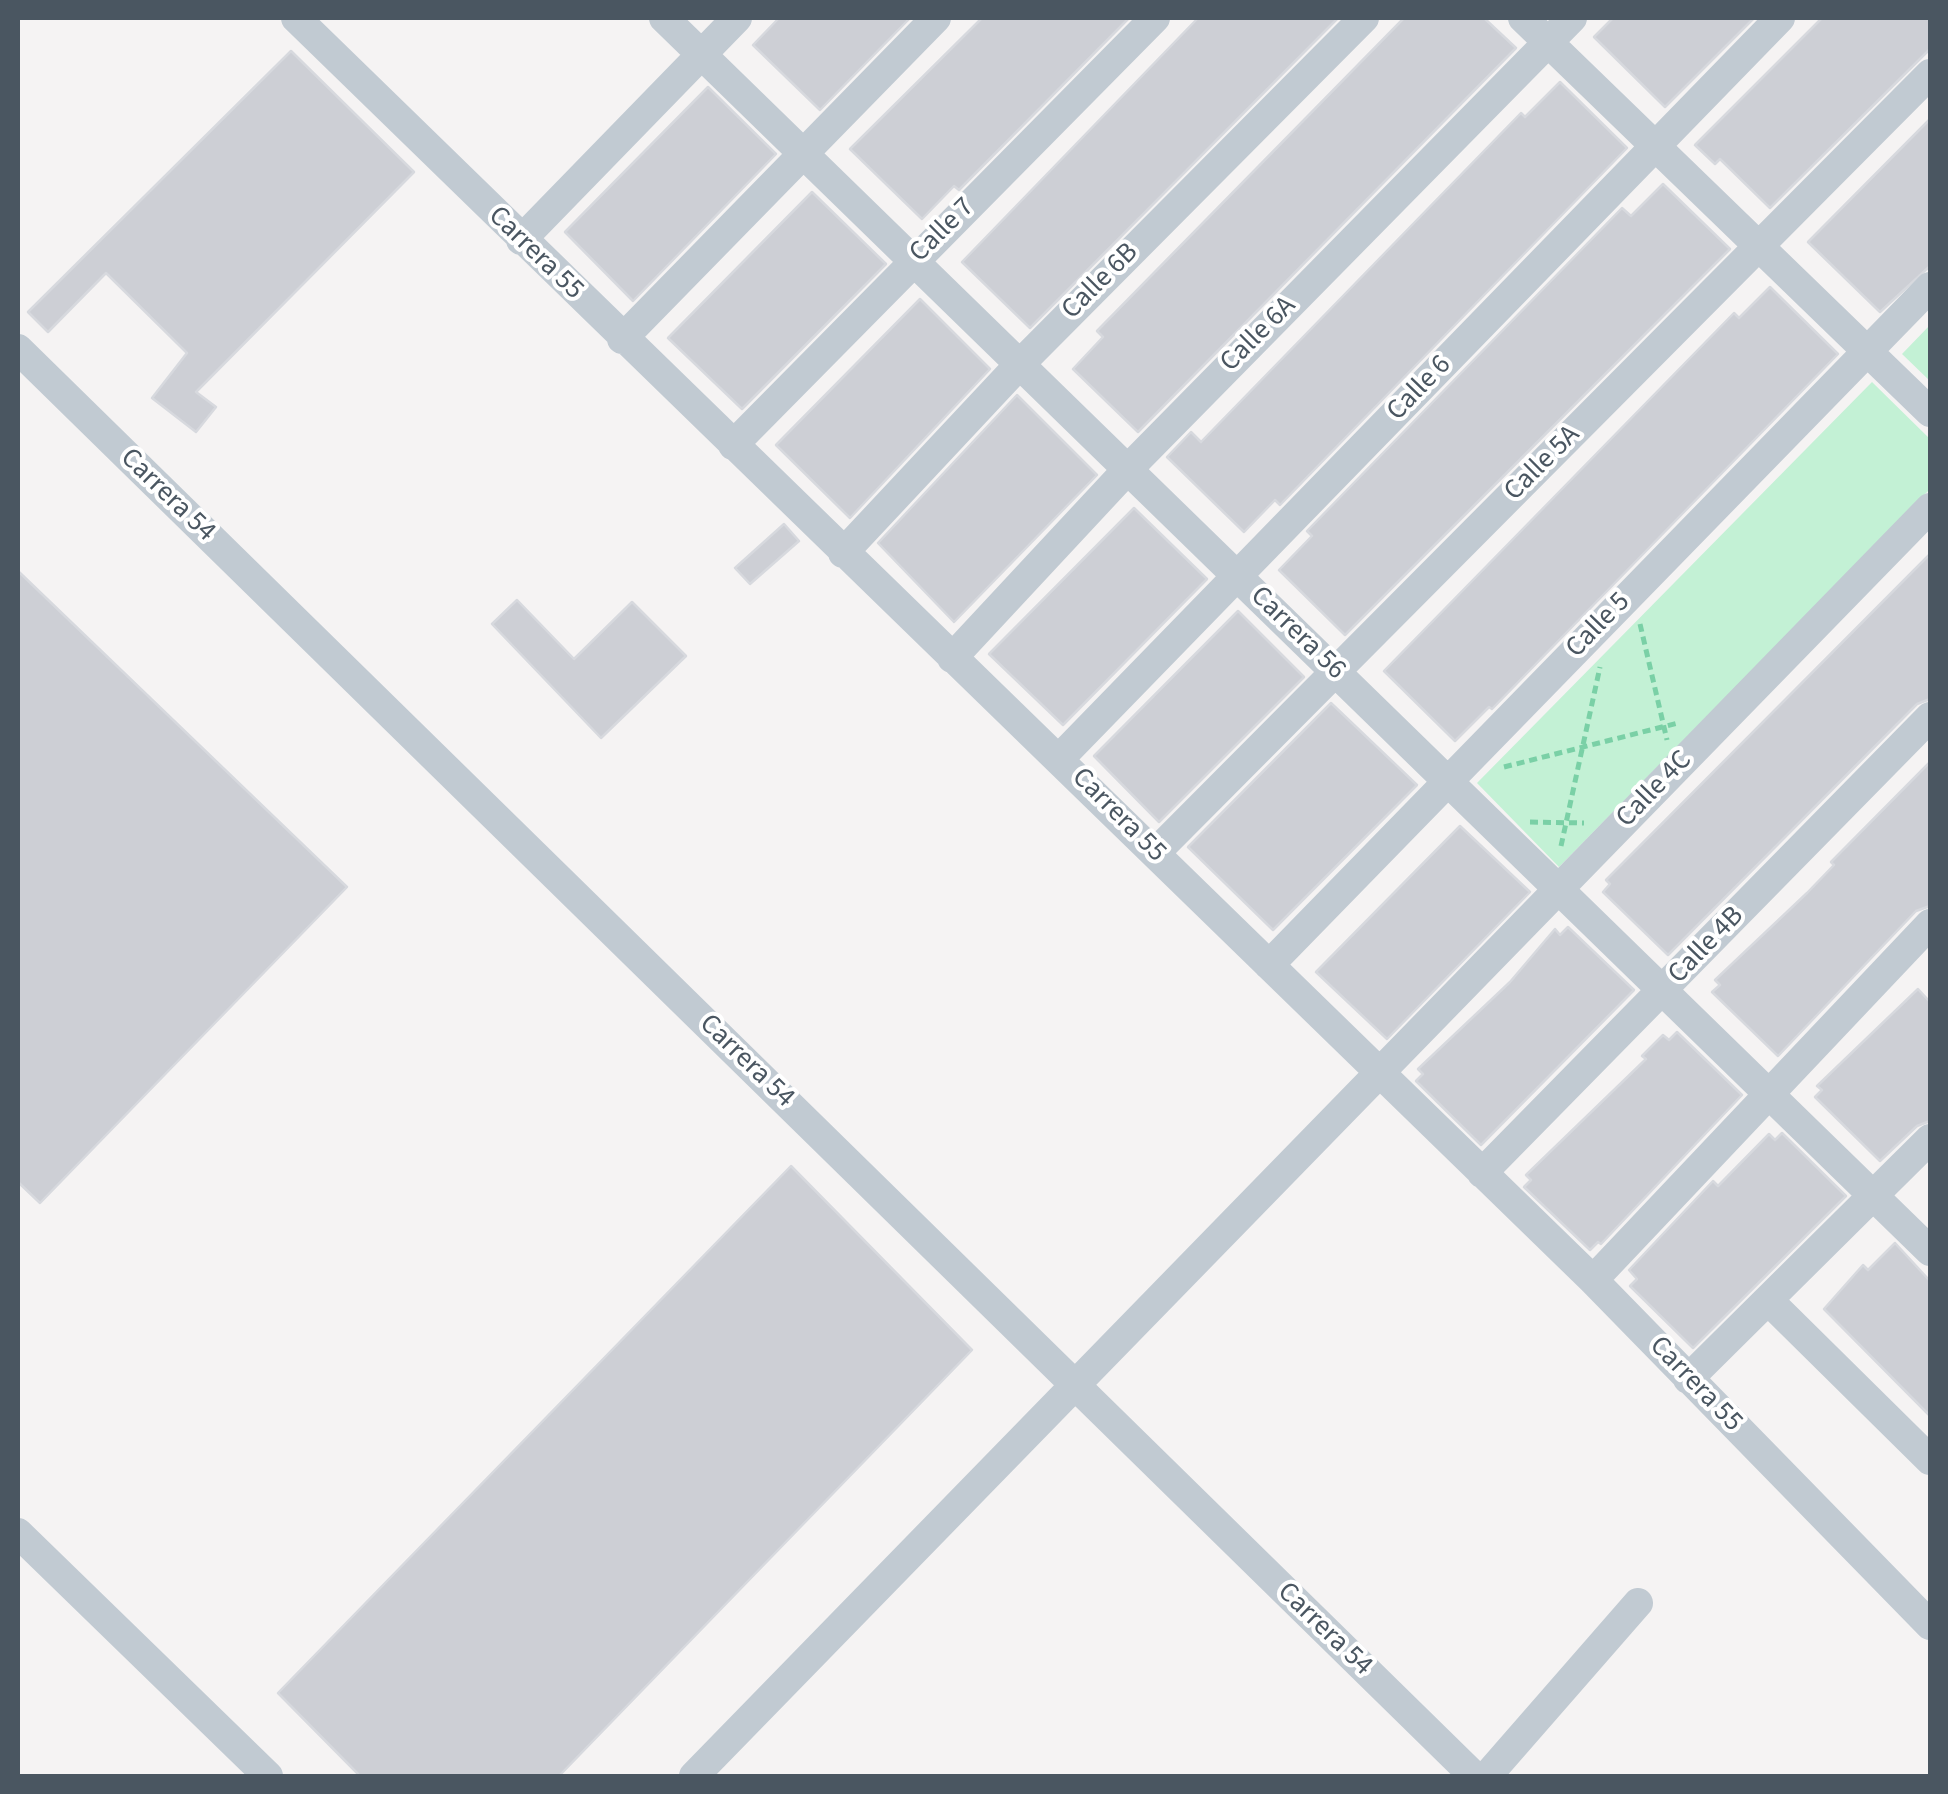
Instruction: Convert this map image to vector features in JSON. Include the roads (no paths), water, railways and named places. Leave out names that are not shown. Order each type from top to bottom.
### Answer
[{"type":"street","name":"Carrera 55","points":[[296,18],[1593,1280],[1930,1625]]},
{"type":"street","name":"Carrera 56","points":[[664,18],[1930,1252]]},
{"type":"street","points":[[521,240],[737,18]]},
{"type":"street","points":[[622,338],[936,18]]},
{"type":"street","name":"Calle 7","points":[[732,445],[1155,18]]},
{"type":"street","name":"Calle 6B","points":[[843,553],[1020,364],[1364,18]]},
{"type":"street","points":[[1523,18],[1930,412]]},
{"type":"street","name":"Calle 6A","points":[[952,658],[1128,469],[1572,18]]},
{"type":"street","name":"Calle 6","points":[[1059,758],[1780,18]]},
{"type":"street","name":"Calle 5A","points":[[1156,854],[1334,670],[1761,248],[1930,74]]},
{"type":"street","name":"Calle 5","points":[[1269,965],[1930,287]]},
{"type":"street","name":"Carrera 54","points":[[18,349],[1474,1776]]},
{"type":"street","name":"Calle 4C","points":[[694,1776],[1930,508]]},
{"type":"street","name":"Calle 4B","points":[[1482,1173],[1930,717]]},
{"type":"street","points":[[1593,1280],[1930,924]]},
{"type":"street","points":[[1688,1379],[1930,1140]]},
{"type":"street","points":[[1768,1300],[1930,1460]]},
{"type":"street","points":[[18,1533],[268,1776]]},
{"type":"street","points":[[1487,1776],[1638,1603]]}]
